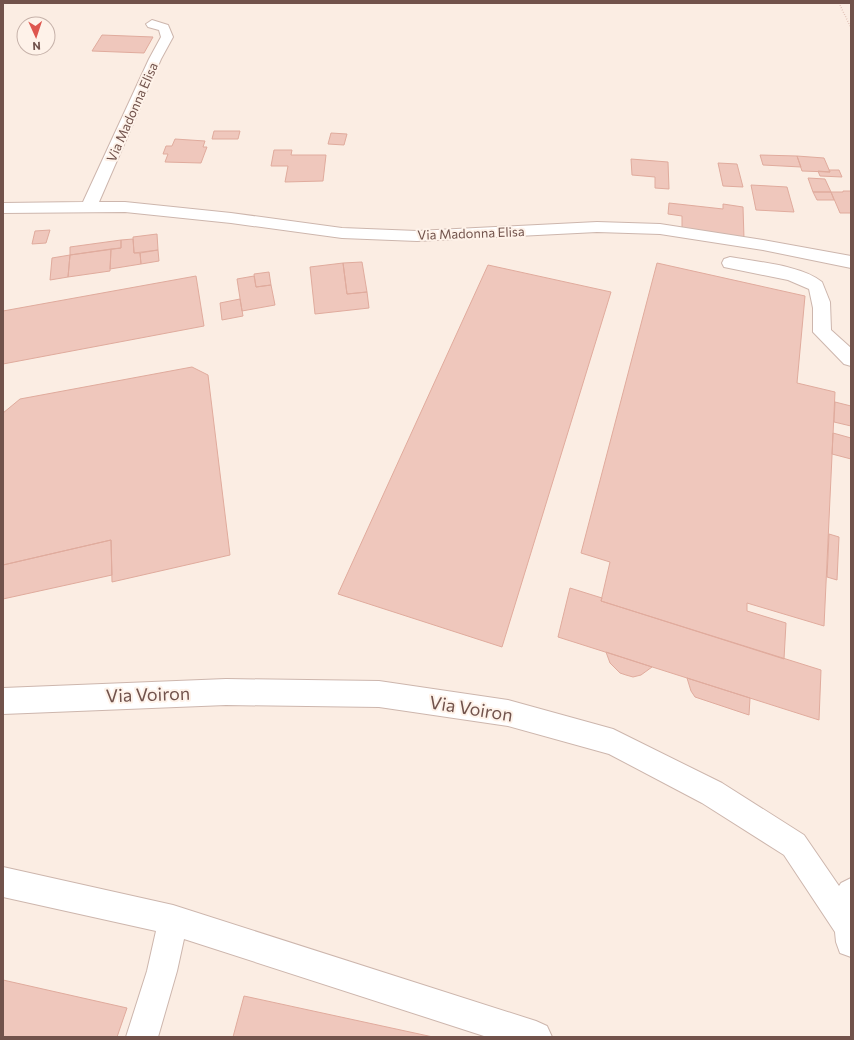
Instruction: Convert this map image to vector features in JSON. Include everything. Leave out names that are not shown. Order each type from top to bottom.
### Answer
[{"type":"street","name":"Via Madonna Elisa","points":[[89,207],[155,59],[167,37],[164,28],[152,24]]},
{"type":"street","name":"Via Madonna Elisa","points":[[3,208],[133,208],[231,218],[342,233],[417,236],[597,227],[660,229],[762,245],[851,262]]},
{"type":"street","points":[[730,263],[798,276],[815,284],[821,298],[822,332],[851,359]]},
{"type":"street","name":"Via Voiron","points":[[3,701],[226,692],[378,694],[515,715],[613,742],[712,793],[794,845],[850,935]]},
{"type":"street","points":[[3,882],[173,920],[536,1037]]},
{"type":"street","points":[[850,935],[851,893]]},
{"type":"street","points":[[142,1037],[162,971],[173,920]]},
{"type":"path","points":[[839,3],[851,28]]},
{"type":"building","points":[[102,35],[153,37],[144,53],[92,51]]},
{"type":"building","points":[[214,131],[240,131],[238,139],[212,139]]},
{"type":"building","points":[[331,133],[347,134],[344,145],[328,144]]},
{"type":"building","points":[[175,139],[205,141],[203,147],[207,147],[201,163],[165,162],[168,154],[163,154],[166,146],[172,146]]},
{"type":"building","points":[[274,150],[292,150],[291,155],[326,155],[323,181],[285,182],[288,166],[271,166]]},
{"type":"building","points":[[760,155],[797,156],[801,167],[763,165]]},
{"type":"building","points":[[797,156],[824,158],[830,172],[802,171]]},
{"type":"building","points":[[631,159],[668,162],[669,189],[655,188],[655,177],[632,175]]},
{"type":"building","points":[[718,163],[737,164],[743,187],[723,186]]},
{"type":"building","points":[[829,170],[839,170],[842,177],[820,176],[818,171],[830,172]]},
{"type":"building","points":[[808,178],[825,179],[831,192],[813,192]]},
{"type":"building","points":[[751,185],[787,187],[794,212],[756,210]]},
{"type":"building","points":[[851,191],[851,213],[840,213],[831,192]]},
{"type":"building","points":[[813,192],[831,192],[834,200],[817,200]]},
{"type":"building","points":[[669,203],[723,209],[723,204],[743,207],[744,239],[682,231],[682,216],[668,214]]},
{"type":"building","points":[[50,230],[46,243],[32,244],[35,231]]},
{"type":"building","points":[[157,234],[158,250],[134,253],[133,237]]},
{"type":"building","points":[[133,239],[134,253],[140,253],[141,264],[110,269],[111,249],[121,248],[121,240]]},
{"type":"building","points":[[121,240],[121,248],[70,255],[70,247]]},
{"type":"building","points":[[111,249],[110,271],[68,277],[70,255]]},
{"type":"building","points":[[158,250],[159,261],[141,264],[140,253]]},
{"type":"building","points":[[70,255],[68,277],[50,280],[52,258]]},
{"type":"building","points":[[362,262],[367,292],[347,294],[343,263]]},
{"type":"building","points":[[343,263],[347,294],[367,292],[369,308],[315,314],[310,267]]},
{"type":"building","points":[[657,263],[805,296],[797,383],[835,392],[824,626],[747,603],[747,611],[786,623],[784,659],[601,601],[610,562],[581,553]]},
{"type":"building","points":[[488,265],[611,292],[502,647],[338,594]]},
{"type":"building","points":[[269,272],[271,285],[256,287],[254,274]]},
{"type":"building","points":[[196,276],[204,326],[3,364],[3,311]]},
{"type":"building","points":[[254,276],[256,287],[271,285],[275,305],[242,311],[237,279]]},
{"type":"building","points":[[240,299],[243,316],[222,320],[220,303]]},
{"type":"building","points":[[192,367],[208,375],[230,555],[112,582],[111,540],[3,565],[3,413],[20,399]]},
{"type":"building","points":[[835,402],[851,406],[851,426],[834,422]]},
{"type":"building","points":[[833,433],[851,438],[851,459],[832,454]]},
{"type":"building","points":[[829,534],[839,537],[837,580],[827,577]]},
{"type":"building","points":[[111,540],[112,575],[3,599],[3,565]]},
{"type":"building","points":[[570,588],[602,598],[601,601],[821,670],[819,720],[558,637]]},
{"type":"building","points":[[606,652],[652,667],[641,675],[633,677],[626,675],[620,673],[610,663]]},
{"type":"building","points":[[687,678],[750,698],[749,715],[695,697],[691,691]]},
{"type":"building","points":[[3,980],[127,1008],[117,1037],[3,1037]]},
{"type":"building","points":[[244,996],[433,1037],[233,1037]]}]
